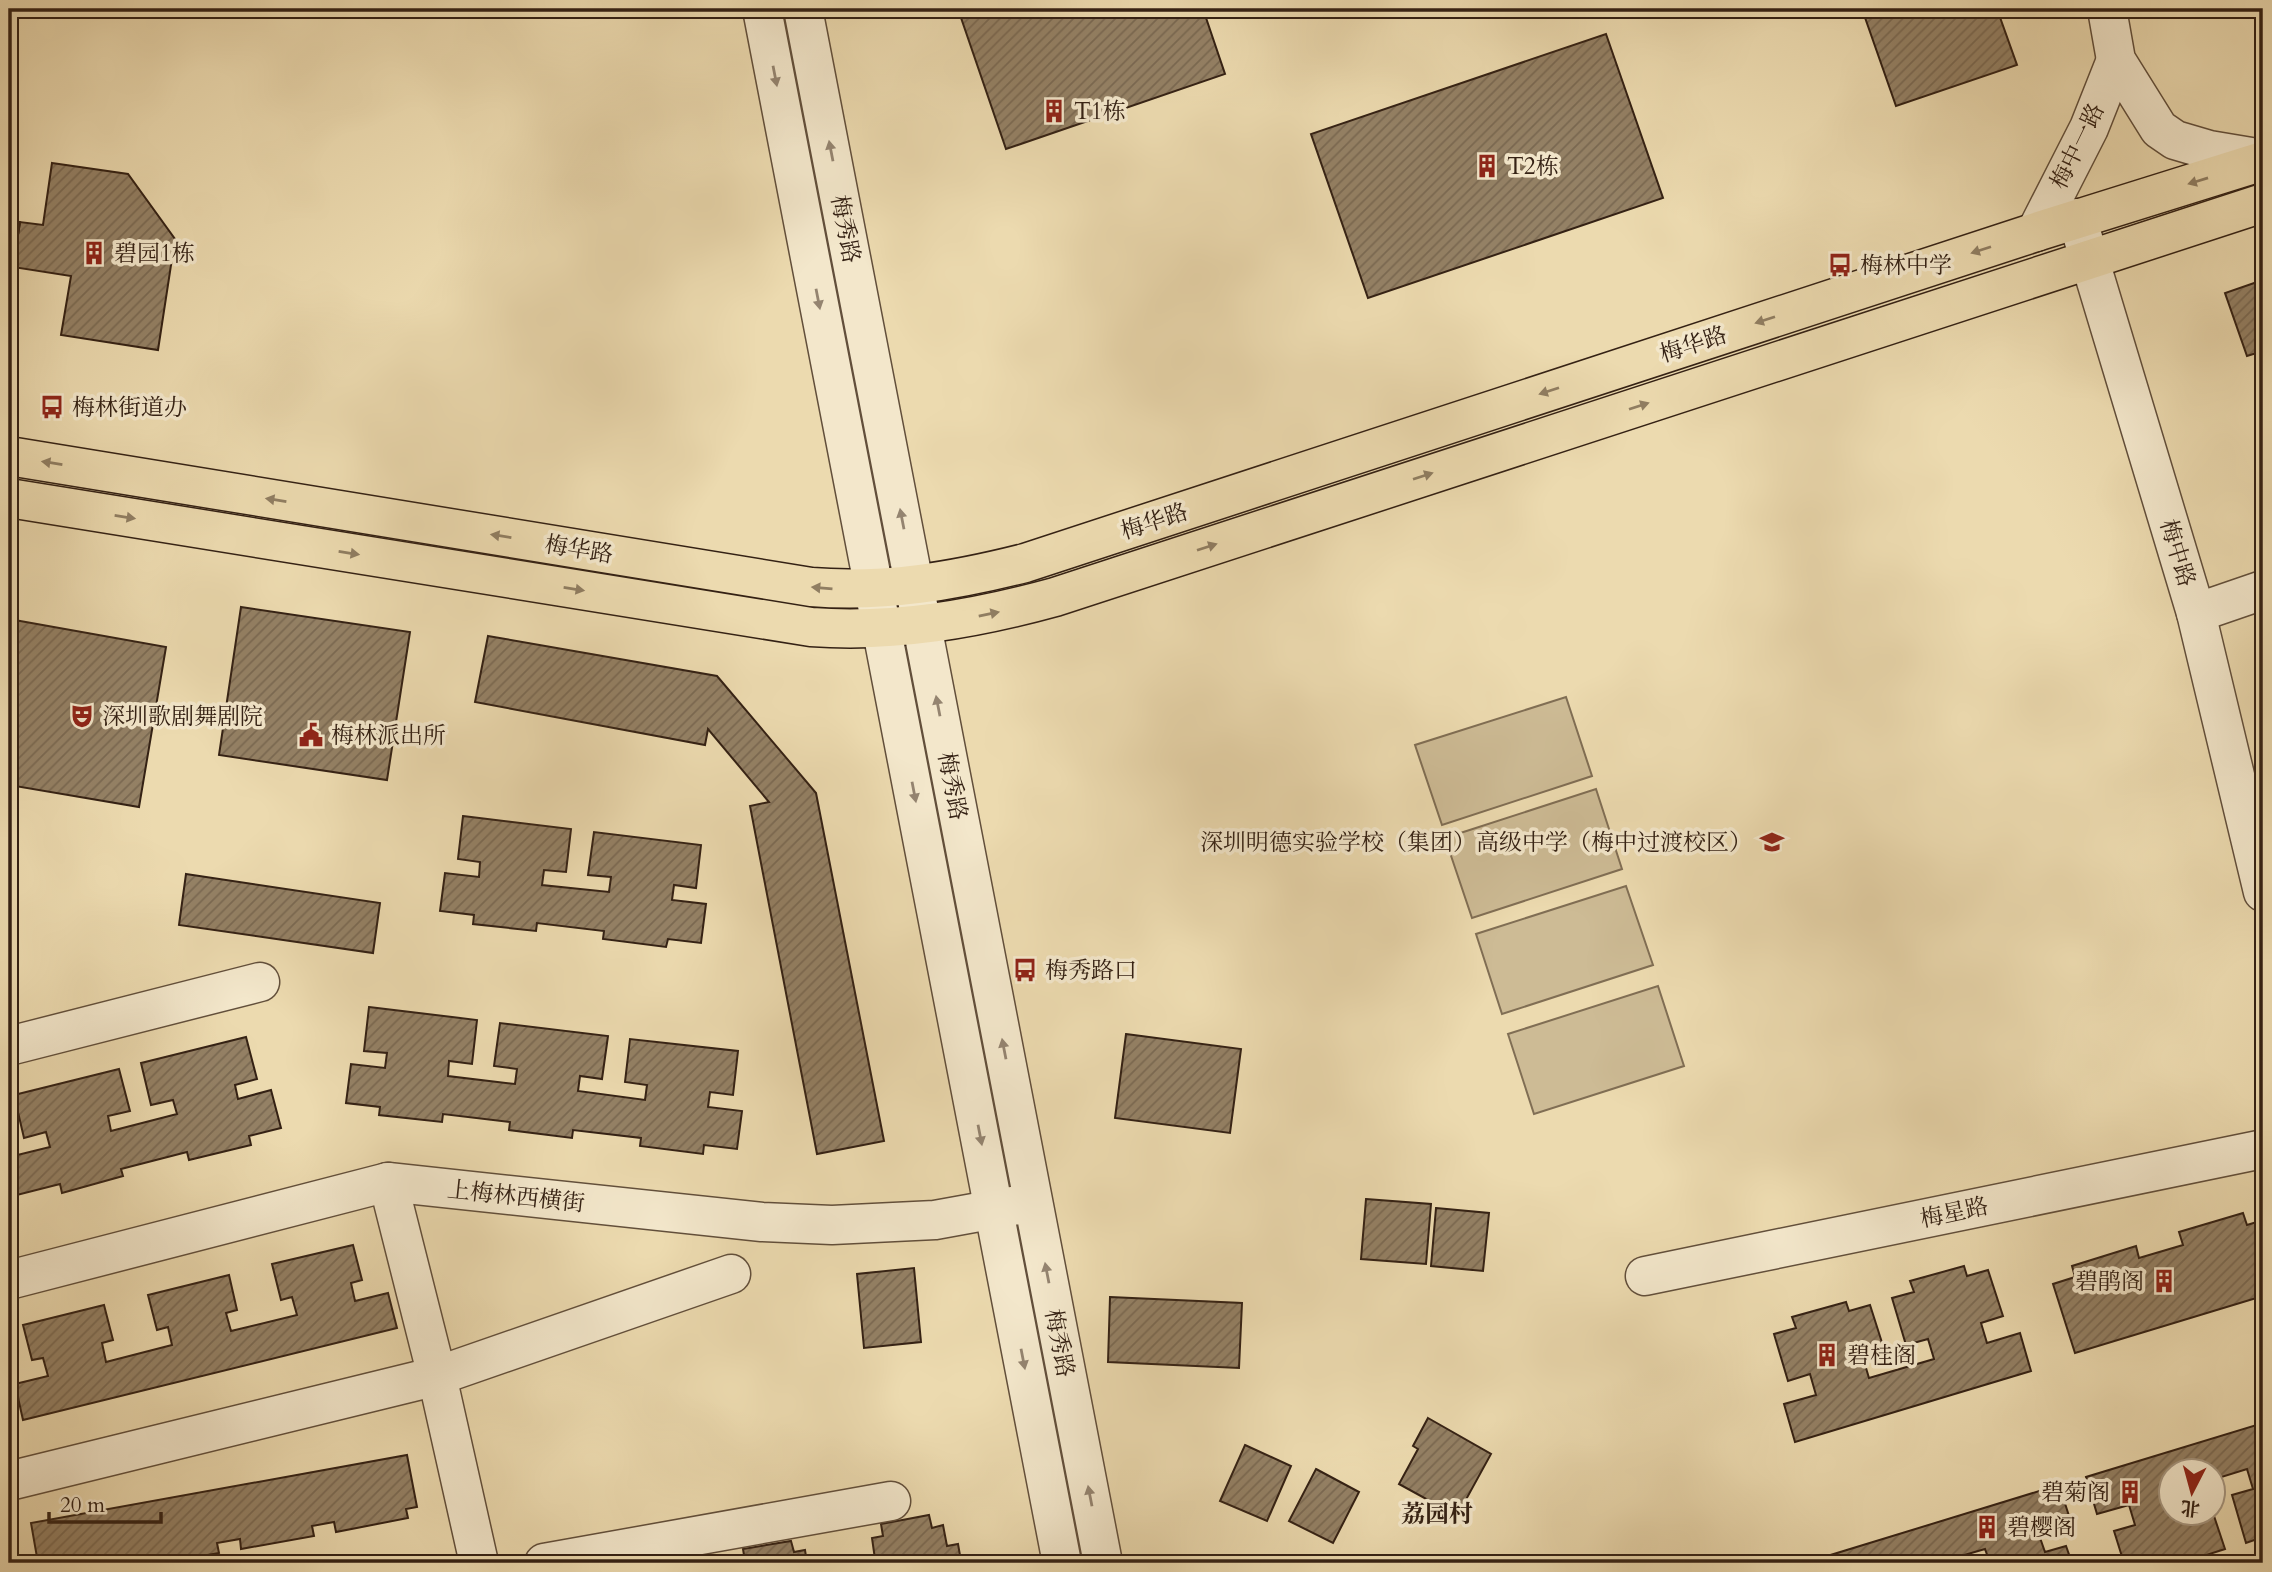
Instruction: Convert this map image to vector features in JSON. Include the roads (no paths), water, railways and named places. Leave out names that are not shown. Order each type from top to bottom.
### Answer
[{"type":"main road","name":"梅华路","points":[[9,456],[811,587],[874,589],[915,586],[1025,563],[2077,218],[2263,160]]},
{"type":"main road","name":"梅华路","points":[[9,498],[811,627],[882,628],[922,625],[996,613],[1055,597],[2263,203]]},
{"type":"street","name":"梅秀路","points":[[762,9],[1062,1563]]},
{"type":"street","name":"梅秀路","points":[[803,9],[1103,1563]]},
{"type":"street","name":"梅中一路","points":[[2106,9],[2116,60],[2159,128],[2175,140],[2209,150],[2263,160]]},
{"type":"street","name":"梅中一路","points":[[2036,232],[2089,128],[2116,60]]},
{"type":"street","name":"梅中路","points":[[2077,218],[2196,613],[2263,892]]},
{"type":"street","points":[[2196,613],[2263,590]]},
{"type":"street","points":[[9,1046],[260,982]]},
{"type":"street","name":"梅星路","points":[[1645,1276],[2263,1149]]},
{"type":"street","points":[[388,1182],[437,1376],[479,1563]]},
{"type":"street","name":"上梅林西横街","points":[[9,1280],[388,1182],[762,1222],[832,1225],[935,1220],[1033,1202]]},
{"type":"street","points":[[9,1481],[437,1376],[732,1274]]},
{"type":"street","points":[[544,1563],[891,1501]]},
{"type":"place","name":"T1栋","points":[[1054,111]]},
{"type":"place","name":"T2栋","points":[[1487,166]]},
{"type":"place","name":"碧园1栋","points":[[94,253]]},
{"type":"place","name":"梅林中学","points":[[1840,265]]},
{"type":"place","name":"梅林街道办","points":[[52,407]]},
{"type":"place","name":"深圳歌剧舞剧院","points":[[82,716]]},
{"type":"place","name":"梅林派出所","points":[[311,735]]},
{"type":"place","name":"深圳明德实验学校（集团）高级中学（梅中过渡校区）","points":[[1772,842]]},
{"type":"place","name":"梅秀路口","points":[[1025,970]]},
{"type":"place","name":"碧鹃阁","points":[[2164,1281]]},
{"type":"place","name":"碧桂阁","points":[[1827,1355]]},
{"type":"place","name":"碧菊阁","points":[[2130,1492]]},
{"type":"place","name":"碧樱阁","points":[[1987,1527]]},
{"type":"district","name":"荔园村","points":[[1437,1514]]}]
